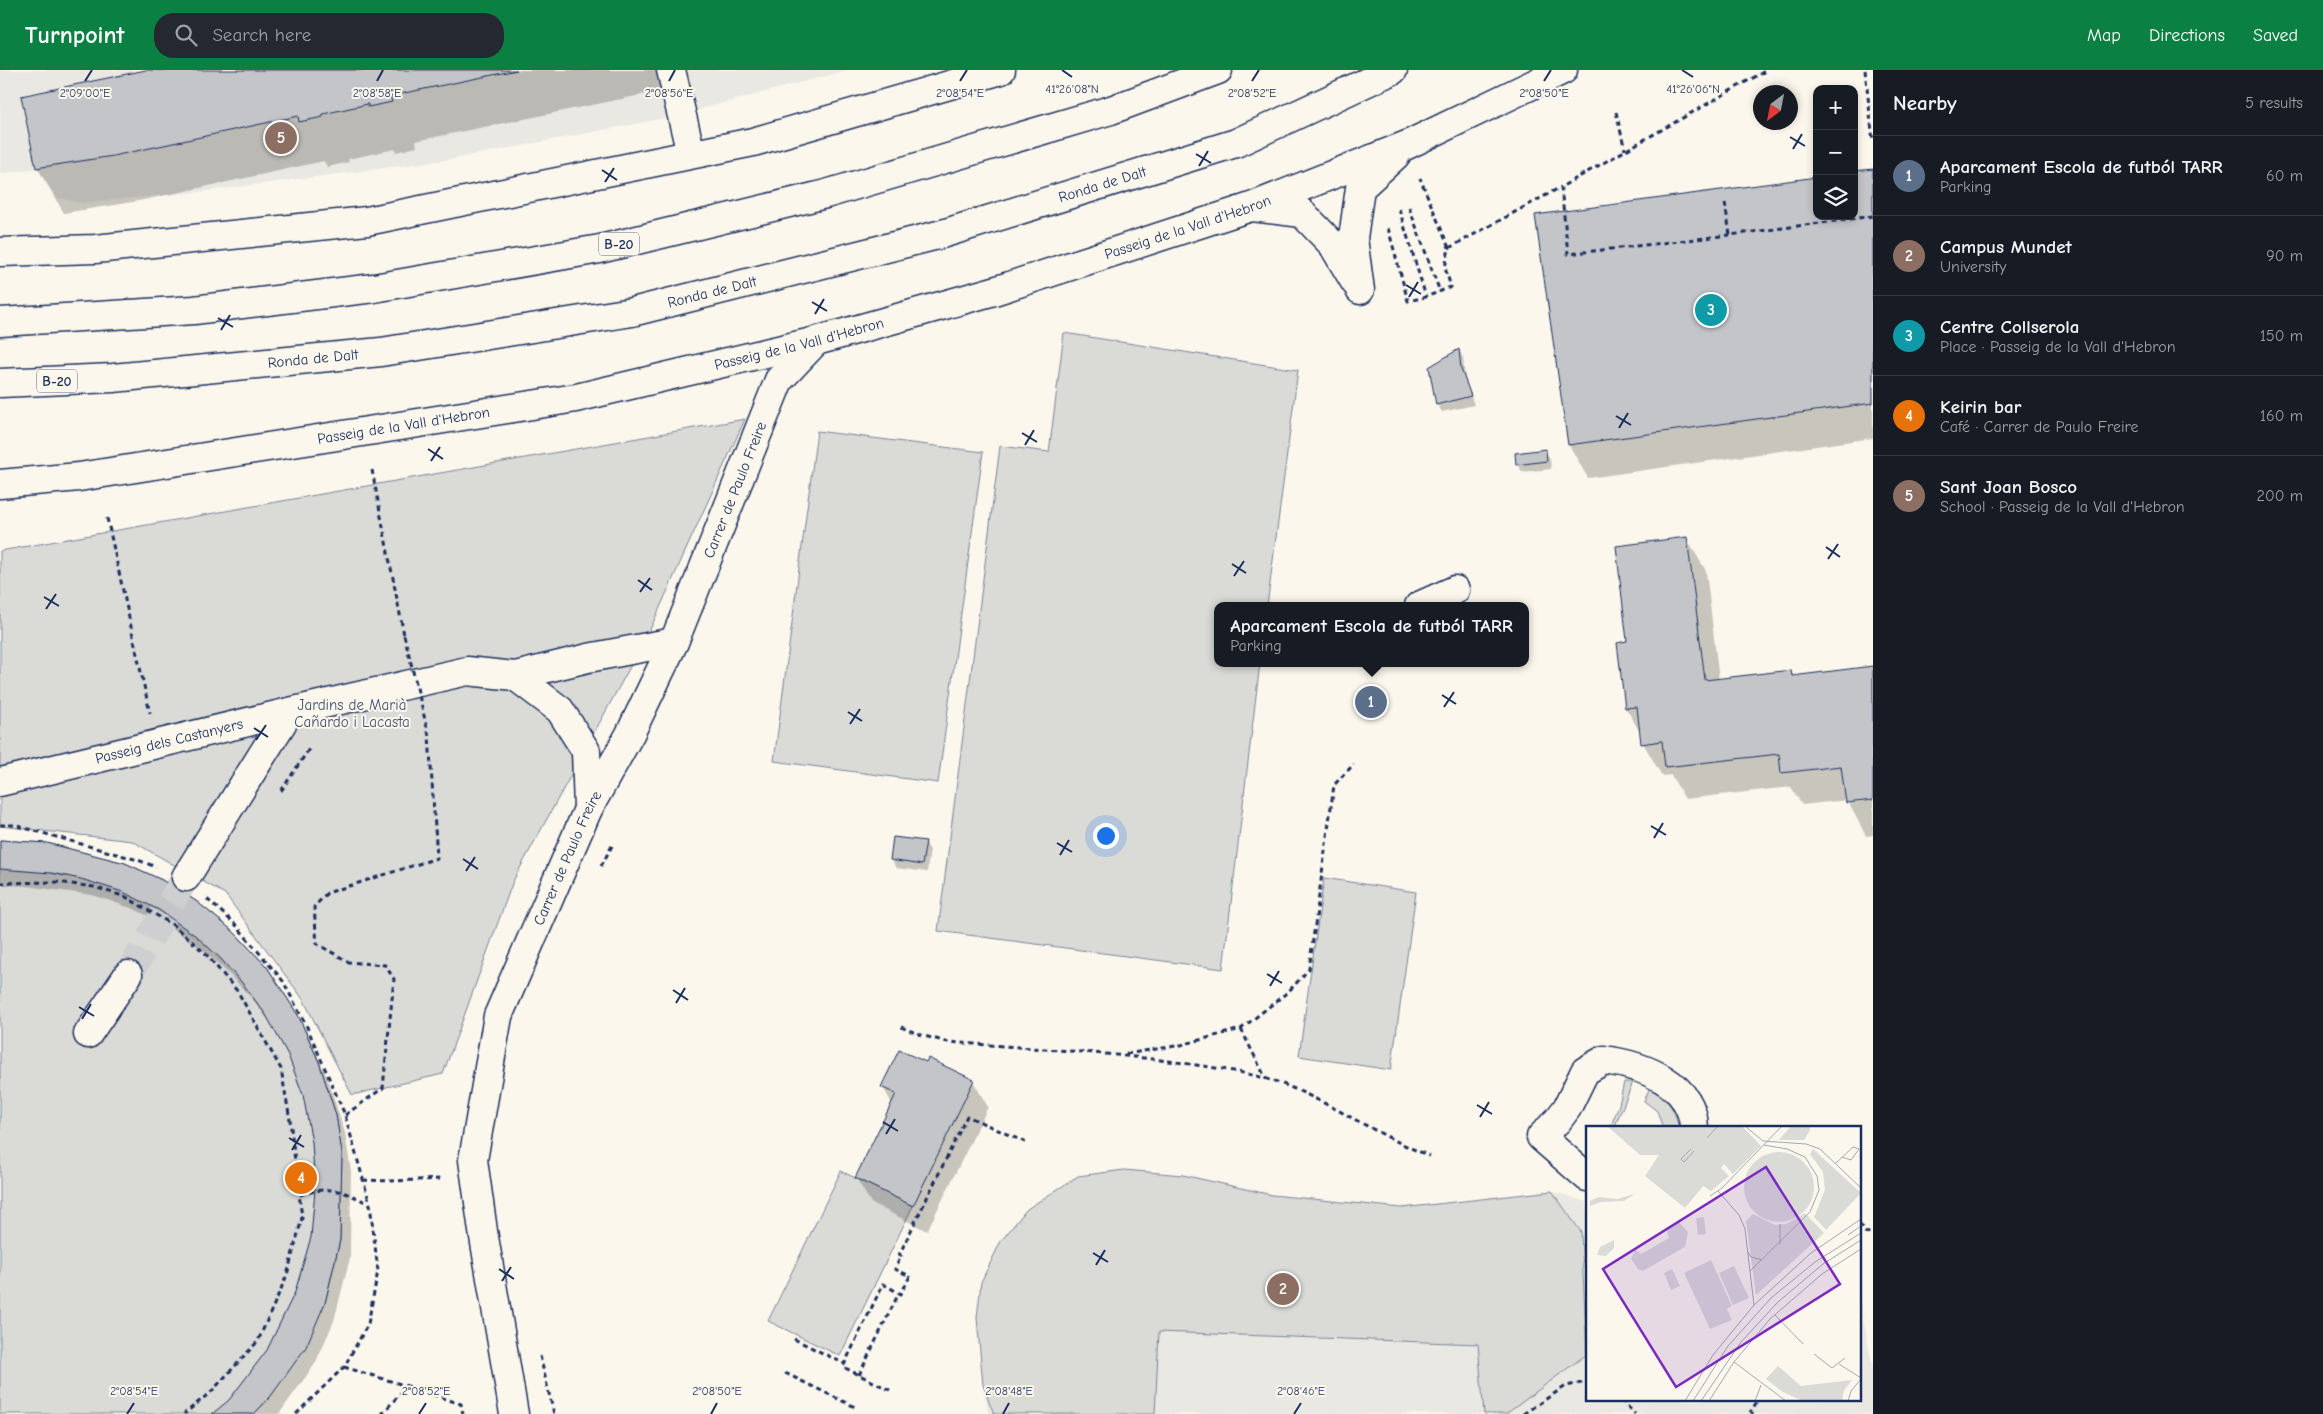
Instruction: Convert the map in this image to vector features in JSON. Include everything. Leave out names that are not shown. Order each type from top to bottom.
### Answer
[{"type":"main road","points":[[671,70],[691,154]]},
{"type":"main road","points":[[0,252],[95,249],[367,221],[753,142],[1001,70]]},
{"type":"main road","name":"B-20","points":[[0,322],[194,310],[346,291],[600,248],[826,194],[1111,110],[1218,70]]},
{"type":"main road","name":"Ronda de Dalt","points":[[0,383],[113,378],[381,352],[632,312],[942,234],[1236,143],[1393,70]]},
{"type":"main road","name":"Passeig de la Vall d'Hebron","points":[[0,484],[79,477],[576,398],[816,341],[994,291],[1251,207],[1408,144],[1563,70]]},
{"type":"main road","points":[[1251,207],[1302,213],[1333,245],[1360,290],[1353,238],[1360,188],[1408,144]]},
{"type":"main road","name":"Carrer de Paulo Freire","points":[[514,1414],[473,1160],[498,1016],[588,809],[630,734],[674,642],[779,380],[816,341]]},
{"type":"main road","points":[[0,398],[113,378]]},
{"type":"main road","points":[[1428,602],[1455,590]]},
{"type":"main road","name":"Passeig dels Castanyers","points":[[0,782],[289,712],[467,672],[515,676],[588,658],[674,642]]},
{"type":"main road","points":[[515,676],[560,710],[586,751],[588,809]]},
{"type":"main road","points":[[184,881],[289,712]]},
{"type":"main road","points":[[88,1034],[128,975]]},
{"type":"main road","points":[[1586,1176],[1562,1157],[1542,1137],[1558,1120],[1585,1071],[1604,1060],[1623,1062],[1644,1069],[1667,1081],[1686,1102],[1694,1118],[1694,1126]]},
{"type":"path","points":[[1448,248],[1561,187],[1766,70]]},
{"type":"path","points":[[1866,70],[1873,141]]},
{"type":"path","points":[[1616,112],[1626,150]]},
{"type":"path","points":[[1386,222],[1408,301],[1426,297],[1451,287],[1444,268],[1448,248],[1418,173]]},
{"type":"path","points":[[1561,187],[1568,254],[1873,216]]},
{"type":"path","points":[[1725,203],[1730,235]]},
{"type":"path","points":[[1409,207],[1440,292]]},
{"type":"path","points":[[1399,209],[1426,297]]},
{"type":"path","points":[[344,1115],[383,1088],[394,979],[385,965],[349,962],[317,944],[314,907],[327,893],[437,858],[429,736],[404,635],[372,470]]},
{"type":"path","points":[[107,518],[151,716]]},
{"type":"path","points":[[1123,1054],[1181,1045],[1241,1029],[1289,991],[1309,968],[1334,785],[1354,764]]},
{"type":"path","points":[[0,824],[14,825],[138,860],[184,881],[236,924],[283,981],[307,1027],[344,1115],[370,1204],[378,1272],[368,1324],[344,1367],[296,1414]]},
{"type":"path","points":[[600,869],[613,844]]},
{"type":"path","points":[[0,883],[57,882],[94,886],[126,896],[173,925],[206,954],[238,992],[281,1070],[302,1218],[287,1275],[258,1341],[212,1390],[184,1414]]},
{"type":"path","points":[[901,1027],[924,1036],[948,1042],[1123,1054],[1239,1072],[1266,1079],[1316,1098],[1393,1141],[1430,1156]]},
{"type":"path","points":[[1241,1029],[1266,1079]]},
{"type":"path","points":[[859,1375],[910,1276],[895,1269],[901,1256],[899,1255],[967,1116],[1026,1143]]},
{"type":"path","points":[[363,1180],[475,1178]]},
{"type":"path","points":[[300,1196],[315,1190],[342,1190],[370,1204]]},
{"type":"path","points":[[1860,1226],[1866,1233],[1873,1232]]},
{"type":"path","points":[[844,1364],[883,1284],[900,1293]]},
{"type":"path","points":[[794,1340],[844,1364],[843,1367],[890,1390]]},
{"type":"path","points":[[537,1348],[554,1414]]},
{"type":"path","points":[[344,1367],[461,1404],[463,1414]]},
{"type":"path","points":[[785,1373],[857,1408]]},
{"type":"path","points":[[1523,1414],[1566,1386],[1586,1382]]},
{"type":"path","points":[[382,1414],[407,1386]]},
{"type":"path","points":[[1623,1402],[1635,1414]]},
{"type":"path","points":[[1753,1414],[1752,1411],[1757,1402]]},
{"type":"shaded area","points":[[0,70],[848,70],[671,117],[453,159],[199,192],[81,203],[58,198],[44,181],[38,168],[0,174]]},
{"type":"shaded area","points":[[1124,1170],[1183,1175],[1272,1195],[1402,1208],[1552,1191],[1586,1202],[1586,1402],[1860,1402],[1860,1301],[1873,1369],[1873,1414],[988,1414],[977,1318],[981,1282],[1001,1241],[1027,1209],[1078,1176]]},
{"type":"green space","points":[[1064,333],[1298,370],[1268,602],[1214,602],[1214,667],[1260,667],[1223,969],[938,931],[1000,446],[1049,452]]},
{"type":"green space","name":"Jardins de Marià Cañardo i Lacasta","points":[[745,419],[648,634],[513,881],[443,1074],[352,1095],[303,999],[225,894],[132,841],[0,826],[0,551]]},
{"type":"green space","points":[[817,431],[983,452],[938,783],[774,761]]},
{"type":"green space","points":[[0,840],[47,843],[125,863],[162,880],[196,901],[233,931],[267,967],[298,1015],[319,1062],[336,1115],[342,1153],[340,1240],[325,1303],[271,1396],[254,1414],[0,1414]]},
{"type":"green space","points":[[1324,878],[1416,892],[1391,1070],[1299,1056]]},
{"type":"green space","points":[[1624,1082],[1633,1082],[1615,1126],[1611,1126],[1619,1105]]},
{"type":"green space","points":[[1650,1087],[1661,1095],[1673,1109],[1678,1126],[1662,1126],[1657,1111],[1644,1101]]},
{"type":"green space","points":[[1124,1170],[1183,1175],[1272,1195],[1402,1208],[1552,1191],[1581,1232],[1586,1355],[1506,1414],[1484,1414],[1478,1344],[1159,1332],[1155,1414],[995,1414],[983,1385],[977,1318],[981,1282],[1001,1241],[1027,1209],[1078,1176]]},
{"type":"green space","points":[[841,1171],[913,1206],[840,1356],[768,1321]]},
{"type":"building","points":[[146,70],[517,70],[390,96],[392,102],[368,107],[368,104],[323,114],[323,117],[299,122],[298,116],[113,156],[36,168],[21,96]]},
{"type":"building","points":[[1873,169],[1873,403],[1568,445],[1535,215],[1813,178],[1813,220],[1858,220],[1858,171]]},
{"type":"building","points":[[1459,349],[1461,369],[1471,396],[1436,405],[1429,367]]},
{"type":"building","points":[[1546,449],[1547,461],[1516,465],[1515,453]]},
{"type":"building","points":[[1687,537],[1705,680],[1791,670],[1792,676],[1873,666],[1873,800],[1846,803],[1841,766],[1781,773],[1779,754],[1665,767],[1662,741],[1641,744],[1637,707],[1625,708],[1617,643],[1627,641],[1616,546]]},
{"type":"building","points":[[893,837],[926,841],[922,865],[890,860]]},
{"type":"building","points":[[0,840],[47,843],[125,863],[162,880],[196,901],[233,931],[267,967],[298,1015],[319,1062],[336,1115],[342,1153],[340,1240],[325,1303],[306,1347],[271,1396],[254,1414],[212,1414],[229,1400],[267,1350],[295,1292],[311,1237],[315,1190],[312,1142],[303,1095],[288,1055],[266,1015],[243,984],[220,958],[196,936],[159,910],[123,892],[81,879],[51,873],[0,869]]},
{"type":"building","points":[[899,1050],[926,1062],[928,1058],[974,1080],[913,1206],[855,1178],[896,1094],[881,1087]]},
{"type":"tunnel","points":[[128,975],[186,877]]},
{"type":"place","name":"Sant Joan Bosco","points":[[281,138]]},
{"type":"place","name":"Centre Collserola","points":[[1711,310]]},
{"type":"place","name":"Aparcament Escola de futból TARR","points":[[1371,702]]},
{"type":"place","name":"Keirin bar","points":[[301,1178]]},
{"type":"place","name":"Campus Mundet","points":[[1283,1289]]}]
